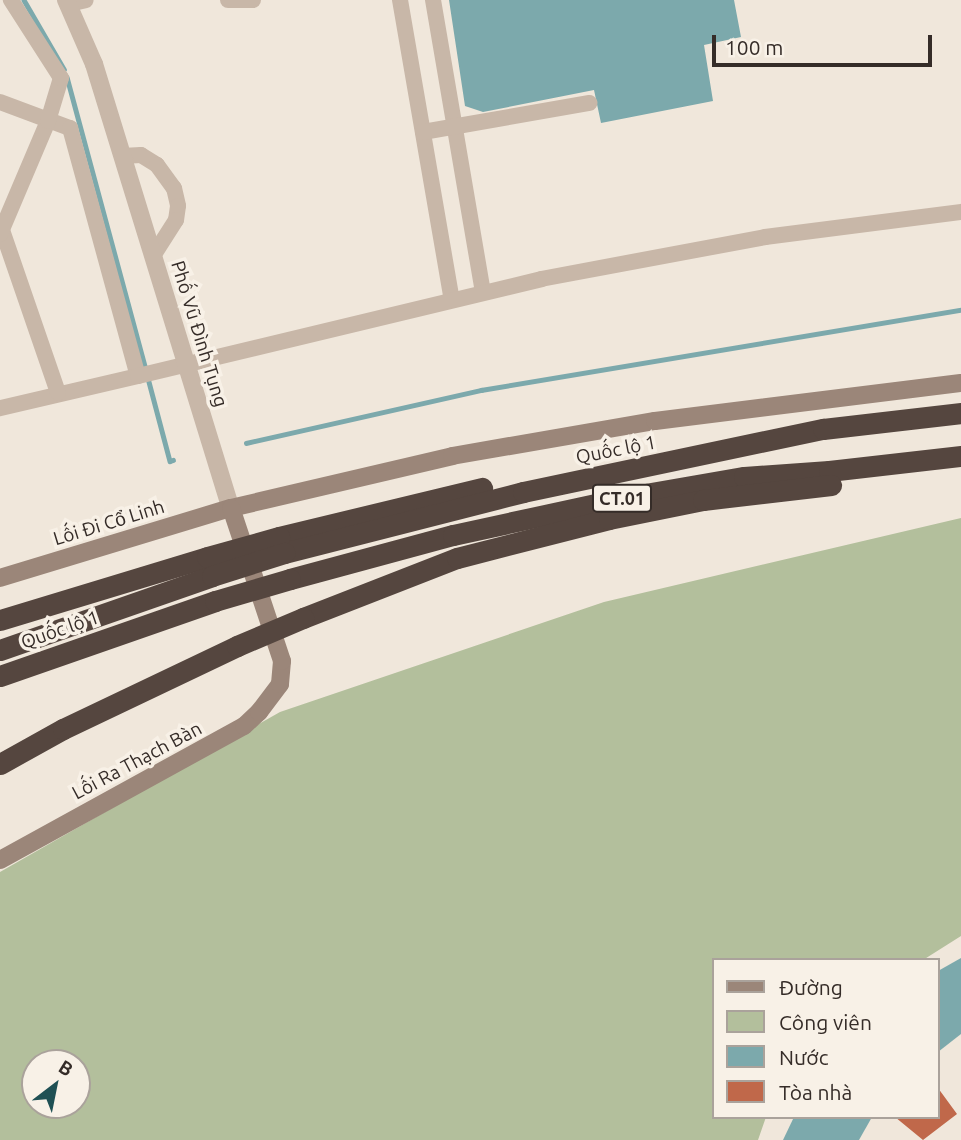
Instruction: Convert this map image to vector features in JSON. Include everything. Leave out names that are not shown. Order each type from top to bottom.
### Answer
[{"type":"highway","name":"Quốc lộ 1","points":[[0,650],[210,566],[281,545],[823,429],[961,413]]},
{"type":"highway","name":"Quốc lộ 1","points":[[0,676],[215,601],[453,535],[622,498],[744,477],[829,471],[961,456]]},
{"type":"highway","points":[[0,764],[63,729],[193,665],[303,618],[457,558],[608,519],[703,500],[961,469]]},
{"type":"highway","points":[[0,620],[210,566]]},
{"type":"highway","points":[[0,779],[193,665]]},
{"type":"main road","name":"Lối Đi Cổ Linh","points":[[0,578],[231,508],[452,456],[575,433],[961,383]]},
{"type":"main road","name":"Phố Vũ Đình Tụng","points":[[231,508],[282,661],[280,684]]},
{"type":"main road","name":"Lối Ra Thạch Bàn","points":[[0,860],[244,726],[259,712],[280,684]]},
{"type":"street","points":[[11,0],[61,78],[48,121],[1,232],[58,393]]},
{"type":"street","points":[[228,0],[253,0]]},
{"type":"street","points":[[400,0],[452,300]]},
{"type":"street","points":[[433,0],[483,292]]},
{"type":"street","name":"Phố Vũ Đình Tụng","points":[[74,1],[153,256],[181,367],[231,508]]},
{"type":"street","points":[[0,102],[70,128],[138,376]]},
{"type":"street","points":[[423,132],[589,103]]},
{"type":"street","points":[[122,156],[141,155],[158,165],[174,188],[178,205],[176,220],[153,256]]},
{"type":"street","points":[[0,408],[181,367],[483,292],[765,237],[961,212]]},
{"type":"green space","points":[[961,518],[961,936],[926,958],[712,958],[712,1119],[765,1119],[758,1140],[0,1140],[0,872],[280,712],[604,602]]},
{"type":"water","points":[[449,0],[734,0],[741,37],[704,45],[713,101],[601,123],[594,90],[483,112],[465,106]]},
{"type":"water","points":[[961,958],[961,1034],[940,1050],[940,970]]},
{"type":"water","points":[[793,1119],[871,1119],[859,1140],[783,1140]]},
{"type":"building","points":[[940,1091],[957,1114],[923,1140],[897,1119],[940,1119]]},
{"type":"waterway","points":[[24,0],[64,69]]},
{"type":"waterway","points":[[67,77],[146,369]]},
{"type":"waterway","points":[[246,443],[481,390],[961,310]]},
{"type":"waterway","points":[[148,378],[170,461],[173,460]]}]
